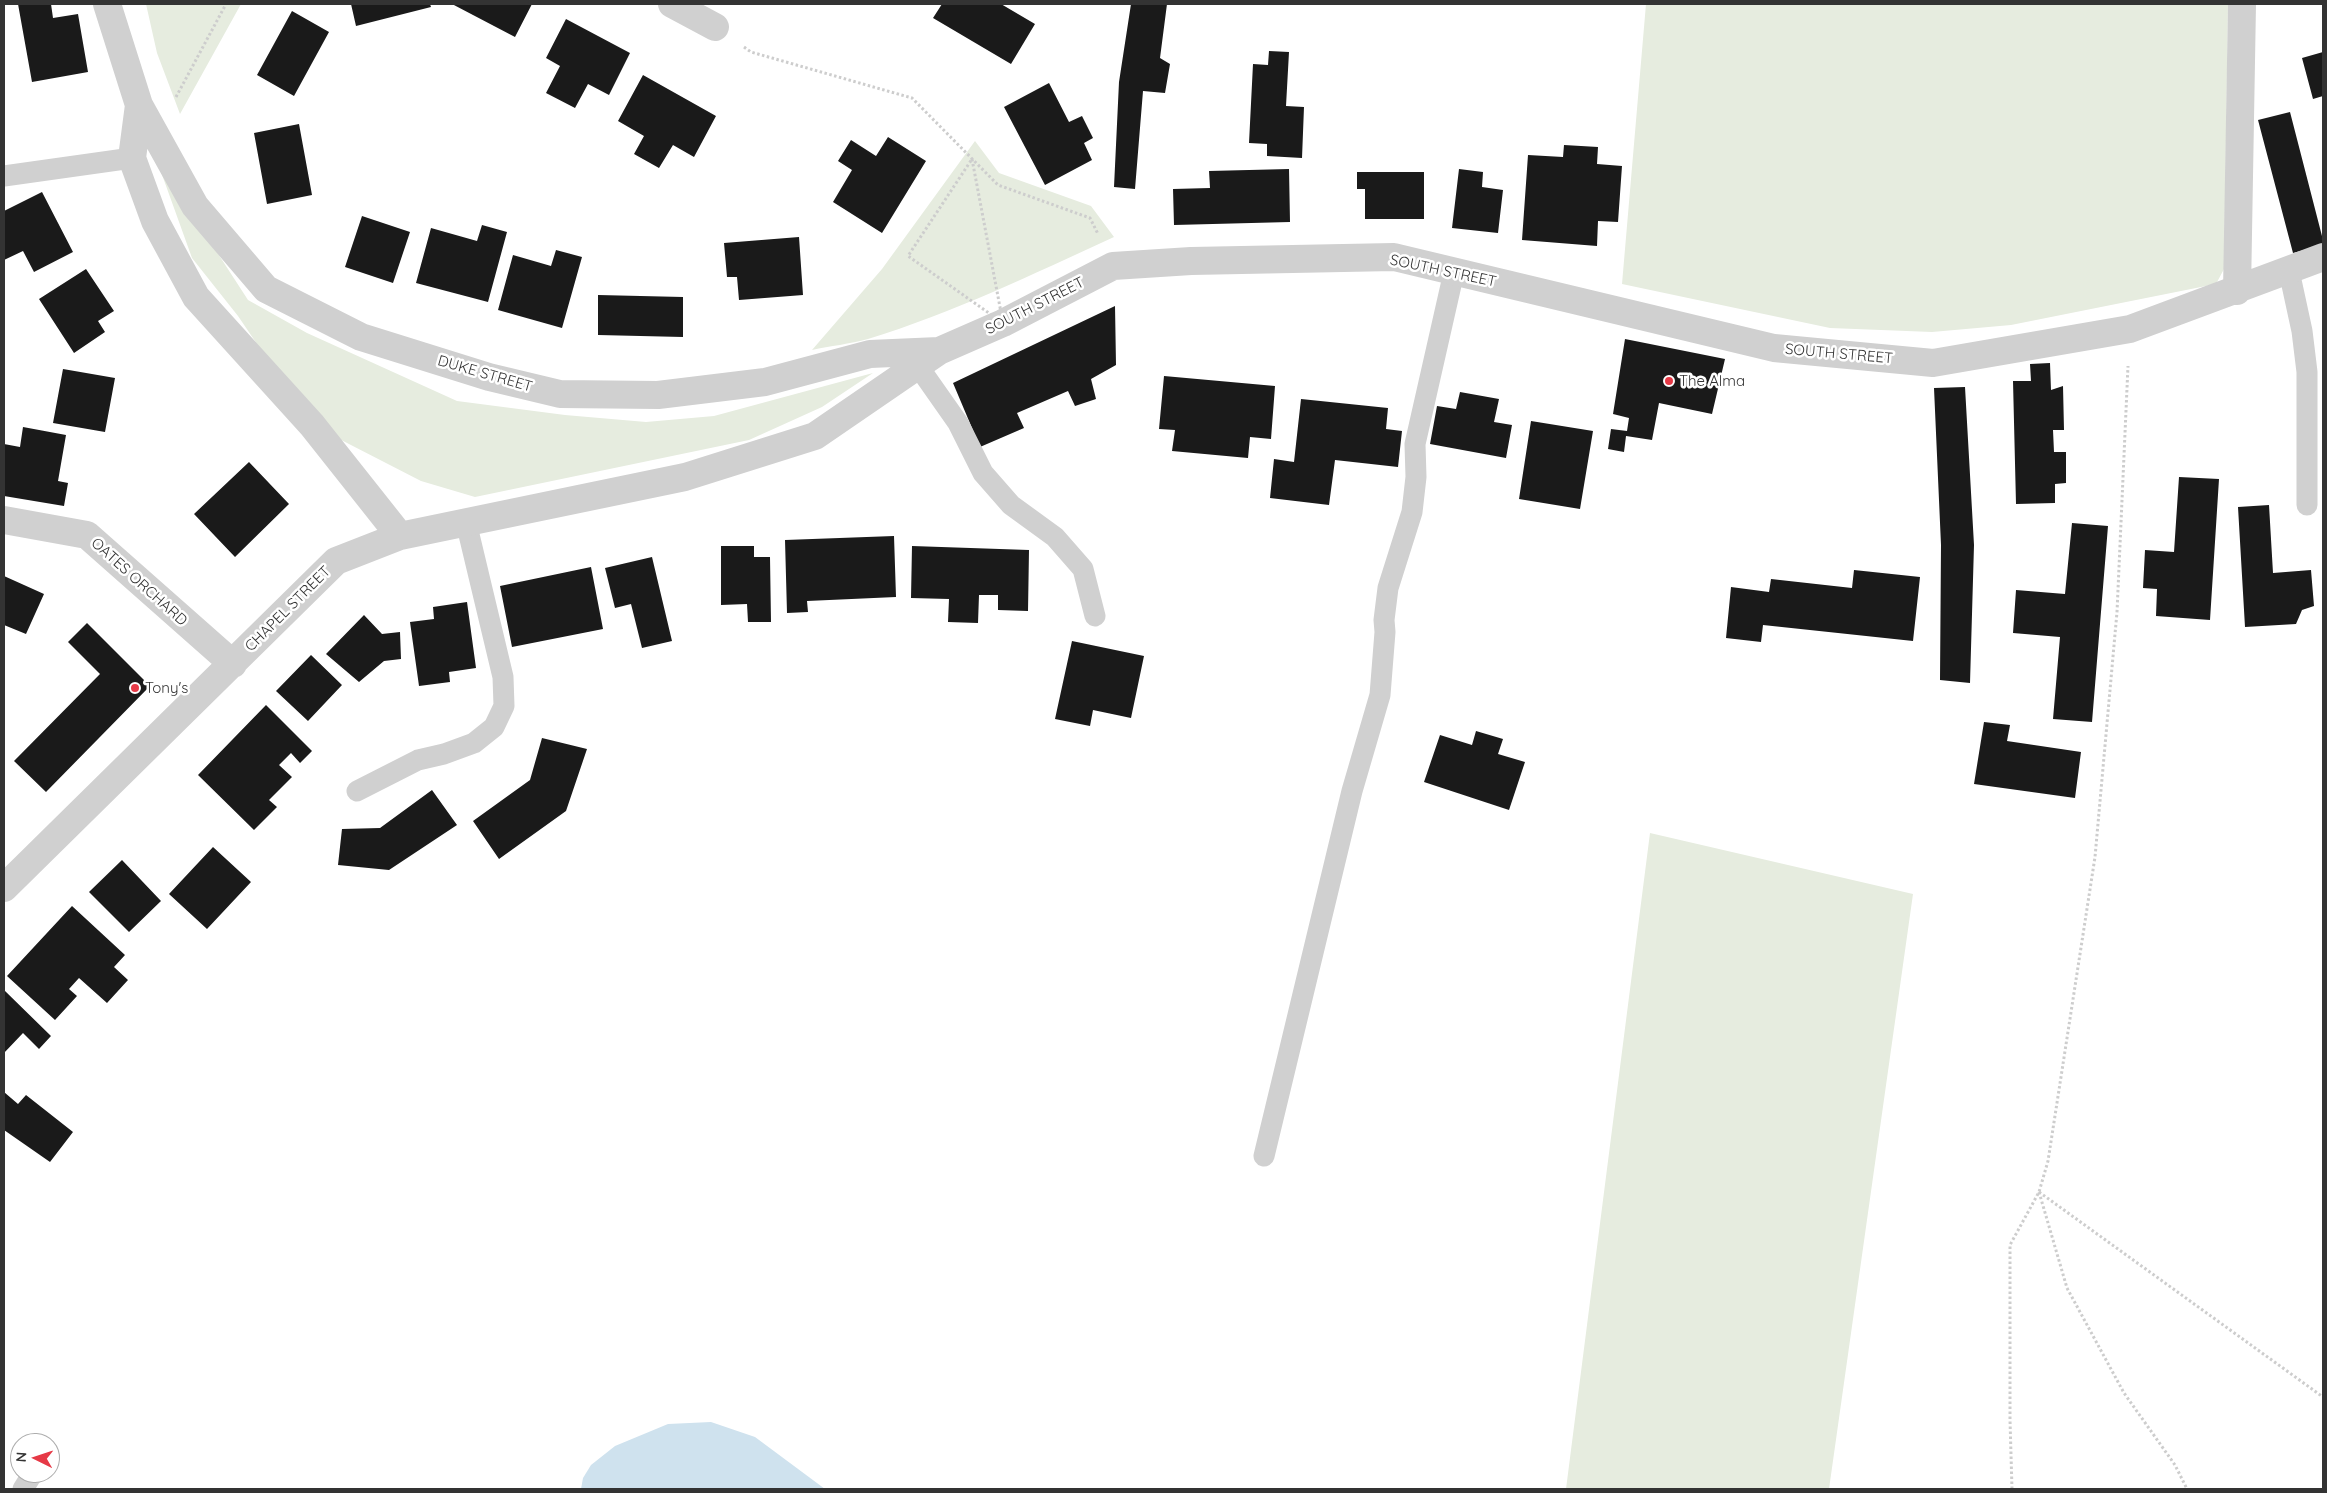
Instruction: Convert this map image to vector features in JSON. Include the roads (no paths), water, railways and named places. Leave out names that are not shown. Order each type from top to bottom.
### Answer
[{"type":"street","name":"DUKE STREET","points":[[107,4],[139,105],[195,206],[266,289],[361,337],[489,377],[560,394],[658,395],[765,382],[870,354],[929,359]]},
{"type":"street","points":[[672,4],[715,27]]},
{"type":"street","points":[[2237,291],[2242,4]]},
{"type":"street","name":"DUKE STREET","points":[[139,105],[132,158],[155,221],[196,297],[312,425],[400,536]]},
{"type":"street","name":"SOUTH STREET","points":[[685,476],[815,436],[929,359],[1113,266],[1191,261],[1394,257],[1774,348],[1933,363],[2130,329],[2237,291],[2323,257]]},
{"type":"street","name":"CHAPEL STREET","points":[[4,888],[336,561],[400,536],[685,476]]},
{"type":"street","name":"OATES ORCHARD","points":[[4,520],[87,536],[232,664]]},
{"type":"lane","points":[[4,176],[132,158]]},
{"type":"lane","points":[[2289,271],[2302,330],[2306,372],[2307,505]]},
{"type":"lane","points":[[1264,1156],[1352,791],[1380,695],[1385,632],[1384,620],[1388,588],[1412,512],[1416,478],[1417,436],[1454,272]]},
{"type":"lane","points":[[929,359],[958,424],[983,473],[1011,505],[1055,537],[1083,569],[1095,616]]},
{"type":"lane","points":[[357,791],[418,760],[444,754],[474,743],[494,727],[504,706],[503,677],[466,522]]},
{"type":"water","points":[[711,1422],[755,1437],[825,1489],[581,1489],[583,1478],[591,1465],[615,1446],[668,1424]]},
{"type":"place","name":"The Alma","points":[[1669,381]]},
{"type":"place","name":"Tony's","points":[[135,688]]}]
